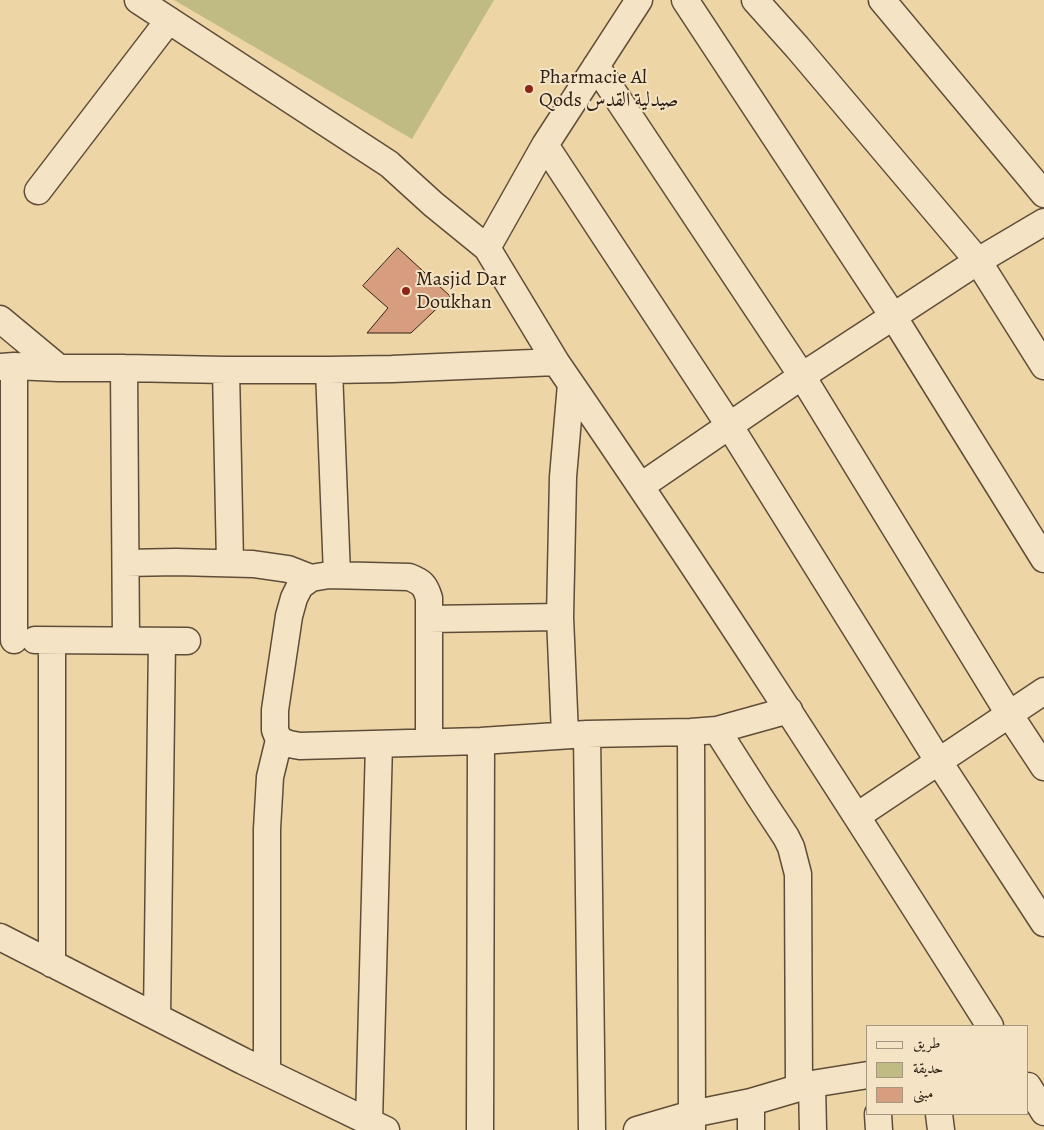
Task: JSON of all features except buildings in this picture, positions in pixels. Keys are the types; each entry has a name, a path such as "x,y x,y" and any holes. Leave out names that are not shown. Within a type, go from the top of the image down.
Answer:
{"street":[{"path":"138,0 389,164 433,204 487,248 556,362 641,486 789,710 989,1025"},
{"path":"487,248 545,145 639,0"},
{"path":"686,0 894,316 1044,559"},
{"path":"755,0 978,261 1044,366"},
{"path":"882,0 1044,194"},
{"path":"38,191 169,20"},
{"path":"596,66 802,376 1009,714 1044,767"},
{"path":"545,145 729,425 939,762 1044,923"},
{"path":"641,486 802,376 978,261 1044,222"},
{"path":"0,319 59,368"},
{"path":"158,1017 174,641 7,640 7,366 329,370 556,362"},
{"path":"124,368 126,640"},
{"path":"226,370 230,563"},
{"path":"329,370 337,575"},
{"path":"571,384 563,477 560,617 576,734 592,1130"},
{"path":"126,564 176,562 253,564 288,569 311,578"},
{"path":"267,1072 267,829 270,778 279,740 275,730 275,710 288,616 300,586 311,578 329,575 409,576 420,581 426,589 429,598 429,742"},
{"path":"429,618 560,617"},
{"path":"52,641 52,964"},
{"path":"857,816 1044,691"},
{"path":"279,740 300,746 481,741 576,734 691,732 717,730 789,710"},
{"path":"717,730 786,837 791,847 798,874 806,1086 812,1130"},
{"path":"691,732 692,1122"},
{"path":"480,1130 481,741"},
{"path":"0,937 378,1126 379,744"},
{"path":"637,1130 692,1122 806,1086 866,1074"},
{"path":"1029,1088 1044,1112"},
{"path":"751,1102 751,1130"},
{"path":"878,1115 879,1130"},
{"path":"940,1115 941,1130"}],"green space":[{"path":"174,0 494,0 412,139"}],"place":[{"name":"Pharmacie Al Qods صيدلية القدس","path":"529,89"},
{"name":"Masjid Dar Doukhan","path":"406,291"}]}
